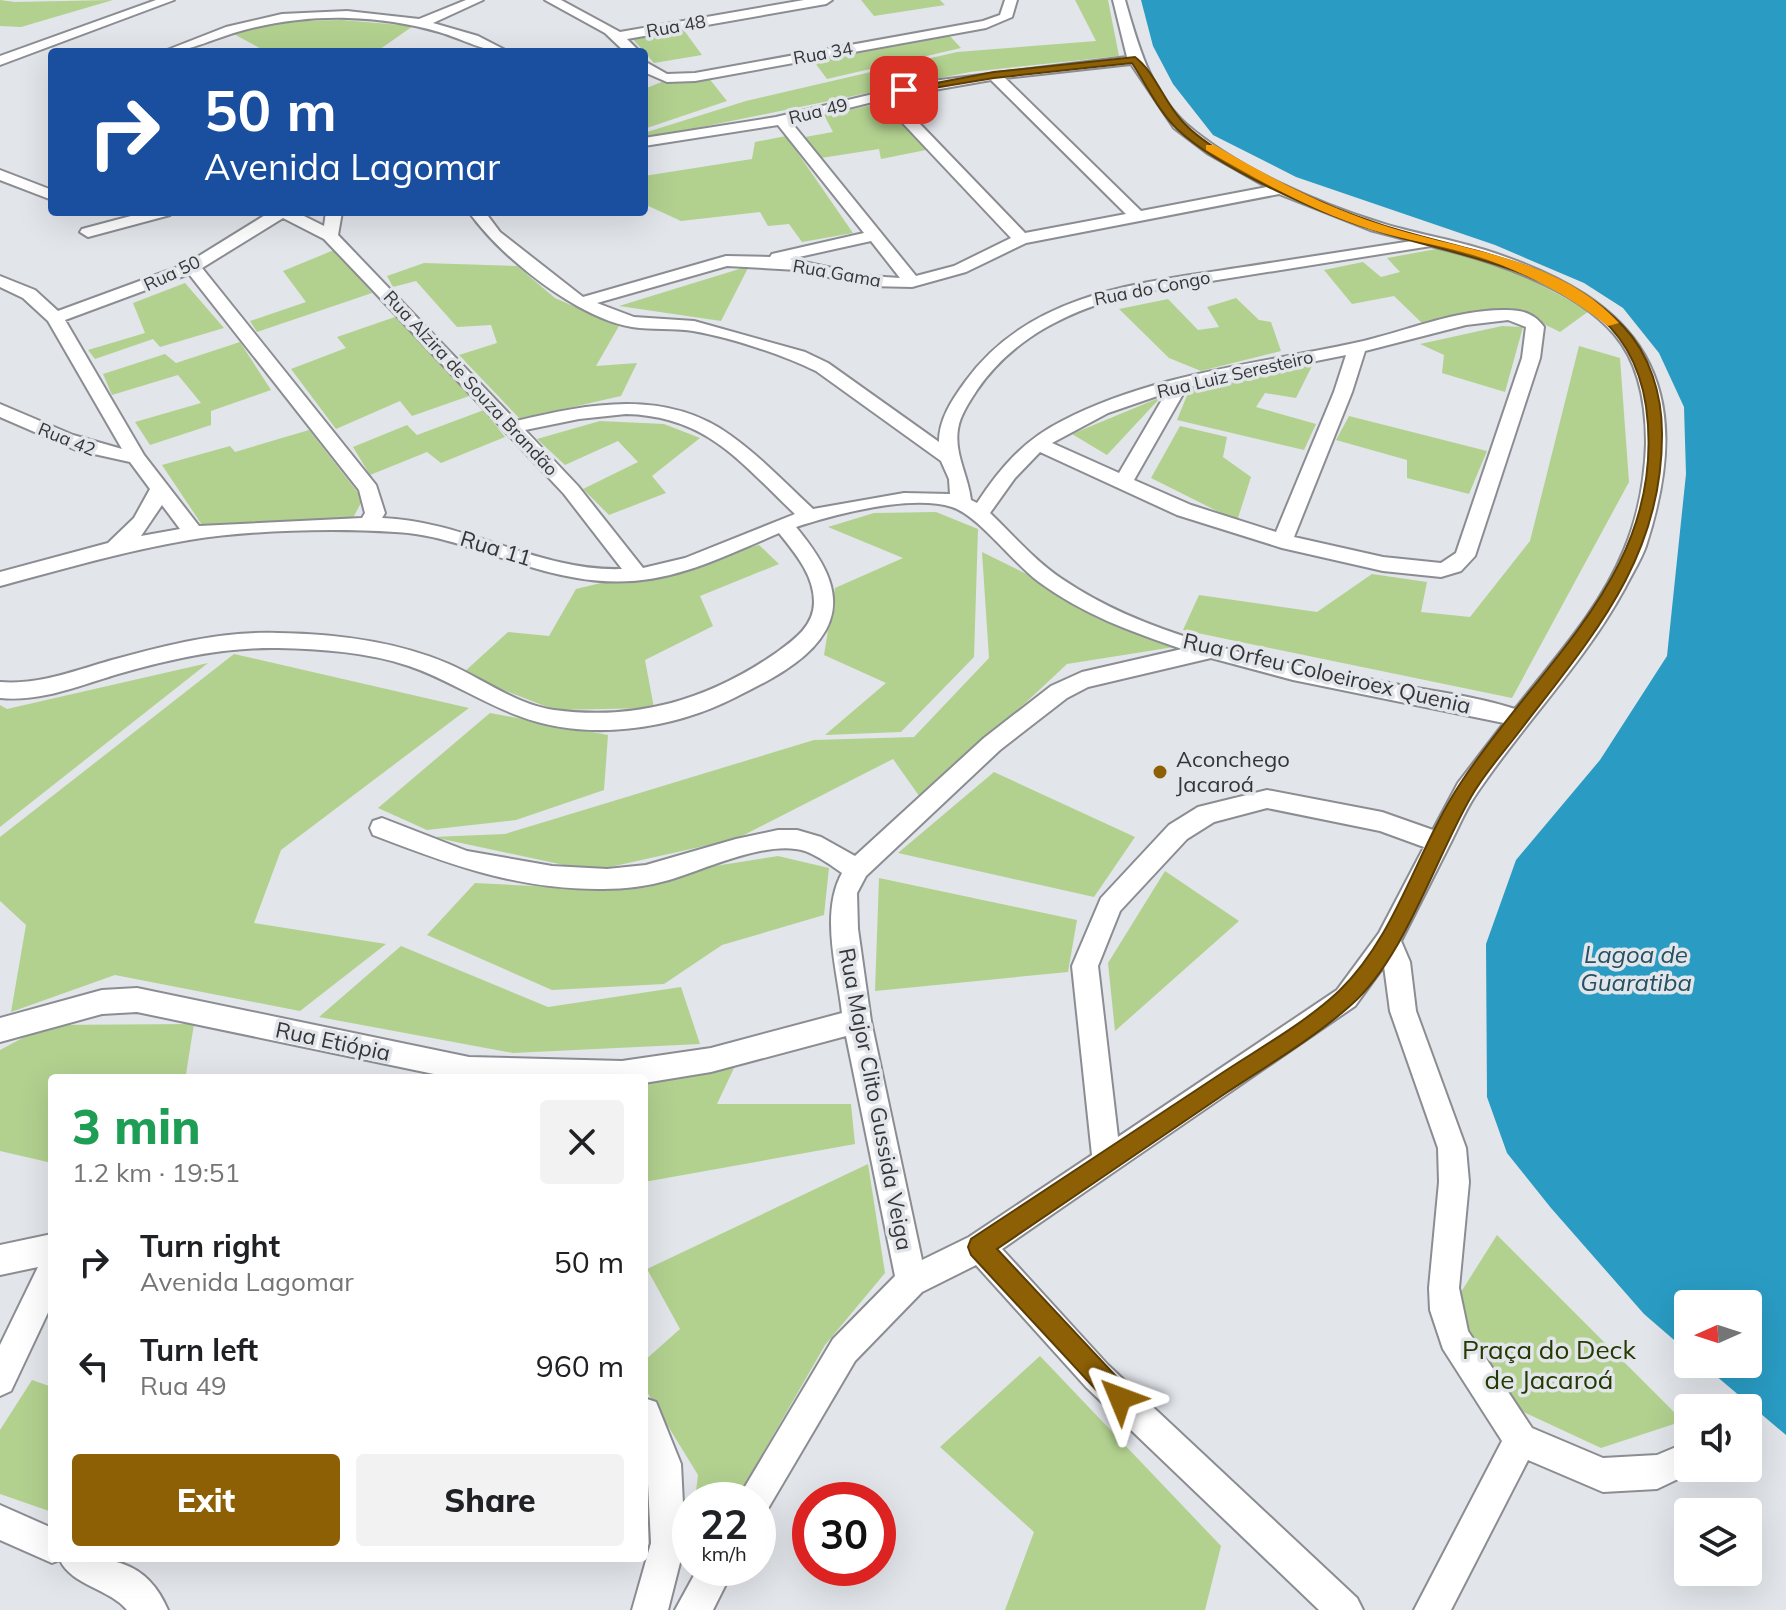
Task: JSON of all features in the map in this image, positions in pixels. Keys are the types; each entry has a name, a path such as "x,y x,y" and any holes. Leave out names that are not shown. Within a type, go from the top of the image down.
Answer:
{"street":[{"path":"0,61 168,0"},
{"path":"424,22 477,0"},
{"path":"555,0 620,36 630,48"},
{"name":"Rua 48","path":"620,36 826,0"},
{"name":"Rua 34","path":"648,69 663,78 695,77 986,24 1006,17 1011,0"},
{"path":"765,1482 844,1350 911,1281 980,1247 1346,998 1388,941 1466,789 1599,616 1635,549 1655,471 1655,422 1650,390 1638,357 1621,331 1594,307 1528,270 1438,241 1376,227 1281,189 1212,150 1179,125 1135,60 1119,0"},
{"path":"179,48 224,31 275,19 337,17 424,22 494,48"},
{"path":"0,46 29,49"},
{"name":"Rua 49","path":"648,141 782,120 883,94 994,75 1135,60"},
{"path":"994,75 1137,216"},
{"path":"883,94 1021,239"},
{"path":"782,120 912,282"},
{"path":"0,175 48,193"},
{"name":"Rua Gama","path":"580,303 726,261 797,265 869,281 912,282 960,269 1021,239 1281,189"},
{"path":"88,232 149,216"},
{"path":"234,239 240,216"},
{"name":"Rua 50","path":"55,318 192,267 276,216"},
{"name":"Rua Alzira de Souza Brandão","path":"291,216 330,236 514,427 581,501 638,576"},
{"path":"330,236 333,216"},
{"path":"480,216 494,235 580,303 632,322 694,326 799,356 822,367 949,458 970,508"},
{"path":"760,261 873,236"},
{"name":"Rua do Congo","path":"949,458 949,427 978,374 1013,340 1055,313 1091,298 1136,288 1438,241"},
{"path":"192,267 369,489 375,513 369,524"},
{"path":"0,281 29,294 55,318 136,457 194,533"},
{"name":"Rua Luiz Seresteiro","path":"970,508 1036,443 1106,406 1180,384 1357,348 1486,317 1505,315 1531,321 1535,327 1531,358 1465,556 1454,566 1441,570 1383,564 1282,541"},
{"path":"1036,443 1212,521 1282,541 1343,392 1357,348"},
{"path":"1124,481 1180,384"},
{"path":"514,427 599,411 634,409 689,418 720,437 809,516"},
{"name":"Rua 42","path":"0,410 105,454 136,457"},
{"path":"110,551 130,536 150,512 159,491"},
{"name":"Rua 11","path":"4,572 194,533 369,524 418,527 468,537 592,576 638,576 695,563 783,524 809,516 895,500 933,498 970,508"},
{"name":"Rua Orfeu Coloeiroex Quenia","path":"970,508 1043,576 1091,605 1136,625 1213,650 1520,720"},
{"path":"0,690 16,692 51,685 166,653 226,641 322,642 384,650 436,668 545,717 600,721 651,717 699,706 754,681 809,640 824,616 825,590 814,562 783,524"},
{"name":"Rua Major Clito Gussida Veiga","path":"911,1281 857,1021 845,929 844,893 857,869 992,744 1059,692 1082,680 1213,650"},
{"path":"1107,1163 1085,966 1110,905 1178,832 1207,814 1267,799 1382,822 1437,842"},
{"path":"382,828 478,864 567,879 627,878 665,872 771,840 798,840 812,844 857,869"},
{"path":"1388,941 1397,962 1403,1011 1452,1148 1454,1182 1444,1288 1454,1338 1520,1440 1603,1475 1657,1472 1674,1465"},
{"name":"Rua Etiópia","path":"0,1030 102,1002 137,1000 469,1069 622,1074 711,1060 857,1021"},
{"path":"980,1247 1097,1376 1345,1610"},
{"path":"0,1260 48,1250"},
{"path":"0,1380 48,1278"},
{"path":"648,1424 664,1464 668,1543 650,1610"},
{"path":"1432,1610 1520,1440"},
{"path":"0,1522 48,1544"},
{"path":"84,1562 131,1587 150,1610"},
{"path":"693,1610 707,1586"}],"green space":[{"path":"0,0 113,0 21,27 0,26"},
{"path":"861,0 940,0 945,5 874,16"},
{"path":"1075,0 1108,0 1119,56 970,72 648,138 648,132 746,101 957,52 1096,41"},
{"path":"342,20 413,26 382,48 260,48 232,33 289,21"},
{"path":"683,29 702,55 654,63 648,56 648,48 641,48 631,37"},
{"path":"948,34 961,48 827,79 812,59"},
{"path":"708,77 727,101 648,128 648,87 664,81"},
{"path":"882,103 926,150 881,159 879,149 821,158 805,137 833,132 824,115"},
{"path":"786,136 853,233 802,242 789,224 768,226 760,212 681,221 648,206 648,175 752,159 755,142"},
{"path":"1442,248 1512,269 1589,311 1560,332 1511,308 1422,323 1394,296 1352,304 1324,270 1363,262 1381,277 1400,272 1387,258"},
{"path":"334,250 372,293 257,332 250,321 306,302 283,271"},
{"path":"424,263 517,266 555,298 619,326 596,366 637,363 621,396 520,419 459,355 497,343 491,325 457,327 416,281 393,287 387,276"},
{"path":"749,266 721,321 619,306"},
{"path":"185,283 224,328 160,347 153,339 95,359 88,350 145,333 133,303"},
{"path":"1236,298 1259,320 1271,322 1281,351 1201,371 1169,358 1119,309 1168,299 1198,330 1219,327 1207,307"},
{"path":"395,317 472,395 412,416 400,401 336,429 291,369 346,348 337,337"},
{"path":"1502,326 1523,327 1505,392 1442,373 1444,355 1420,344"},
{"path":"240,342 271,390 211,411 211,425 150,445 135,422 201,403 178,375 112,395 103,374 165,354 176,363"},
{"path":"1579,346 1620,358 1629,482 1512,698 1183,630 1199,595 1317,612 1372,574 1427,582 1421,612 1470,617 1530,541"},
{"path":"1314,362 1296,398 1265,393 1256,407 1316,424 1304,450 1177,420 1190,388"},
{"path":"1161,397 1107,455 1072,434"},
{"path":"484,410 505,437 441,463 427,452 370,475 353,447 407,425 417,435"},
{"path":"1349,416 1487,451 1469,494 1407,478 1407,460 1336,440"},
{"path":"600,421 664,424 700,438 652,476 666,493 609,515 583,489 638,462 618,441 565,465 537,439"},
{"path":"1180,426 1227,437 1223,457 1251,477 1237,521 1151,478"},
{"path":"309,430 363,499 353,518 204,528 162,465 230,446 235,452"},
{"path":"936,512 978,529 974,657 901,732 825,735 886,683 824,655 835,588 903,558 828,527 874,513"},
{"path":"759,545 779,564 700,596 713,626 645,660 654,708 555,710 462,674 508,632 549,636 576,589"},
{"path":"982,552 1174,647 1067,664 922,800 893,759 736,839 592,871 433,837 505,834 814,740 914,737 989,658"},
{"path":"234,654 469,708 281,850 254,923 386,944 300,1011 115,975 11,1012 26,925 0,901 0,837"},
{"path":"208,663 0,827 0,705 7,709"},
{"path":"490,713 608,735 604,790 516,820 427,830 378,808"},
{"path":"994,772 1135,837 1094,897 898,853"},
{"path":"778,856 829,868 824,915 722,945 664,984 552,990 427,935 475,883 575,888"},
{"path":"1165,871 1239,921 1115,1031 1108,963"},
{"path":"879,878 1077,920 1068,972 875,991"},
{"path":"401,946 548,1007 681,987 700,1044 513,1053 319,1017"},
{"path":"194,1024 186,1074 48,1074 48,1162 0,1151 0,1050 47,1025"},
{"path":"734,1068 717,1104 851,1104 855,1144 648,1181 648,1079"},
{"path":"868,1164 885,1273 825,1345 746,1482 697,1482 698,1475 648,1394 648,1357 680,1329 648,1271"},
{"name":"Praça do Deck de Jacaroá","path":"1497,1235 1674,1412 1674,1424 1601,1448 1513,1407 1463,1329 1461,1292"},
{"path":"1040,1356 1221,1546 1205,1610 1005,1610 1034,1532 940,1447"},
{"path":"32,1380 48,1386 48,1511 0,1494 0,1430"}],"water":[{"name":"Lagoa de Guaratiba","path":"1141,0 1786,0 1786,1435 1762,1415 1762,1394 1737,1394 1719,1378 1762,1378 1762,1290 1674,1290 1674,1340 1644,1314 1507,1153 1487,1097 1486,944 1516,860 1600,760 1667,656 1686,474 1684,407 1659,353 1623,308 1584,283 1495,245 1296,177 1213,135 1173,84 1153,46"}],"slow traffic":[{"path":"1210,148 1281,189 1323,207 1376,227 1438,241 1528,270 1580,297 1613,323"}],"place":[{"name":"Aconchego Jacaroá","path":"1160,772"}],"route":[{"path":"904,90 994,75 1135,60 1179,125 1212,150 1281,189 1376,227 1438,241 1528,270 1565,288 1594,307 1621,331 1638,357 1650,390 1655,422 1655,471 1635,549 1599,616 1466,789 1388,941 1364,976 1346,998 1293,1036 980,1247 1120,1398"}]}
